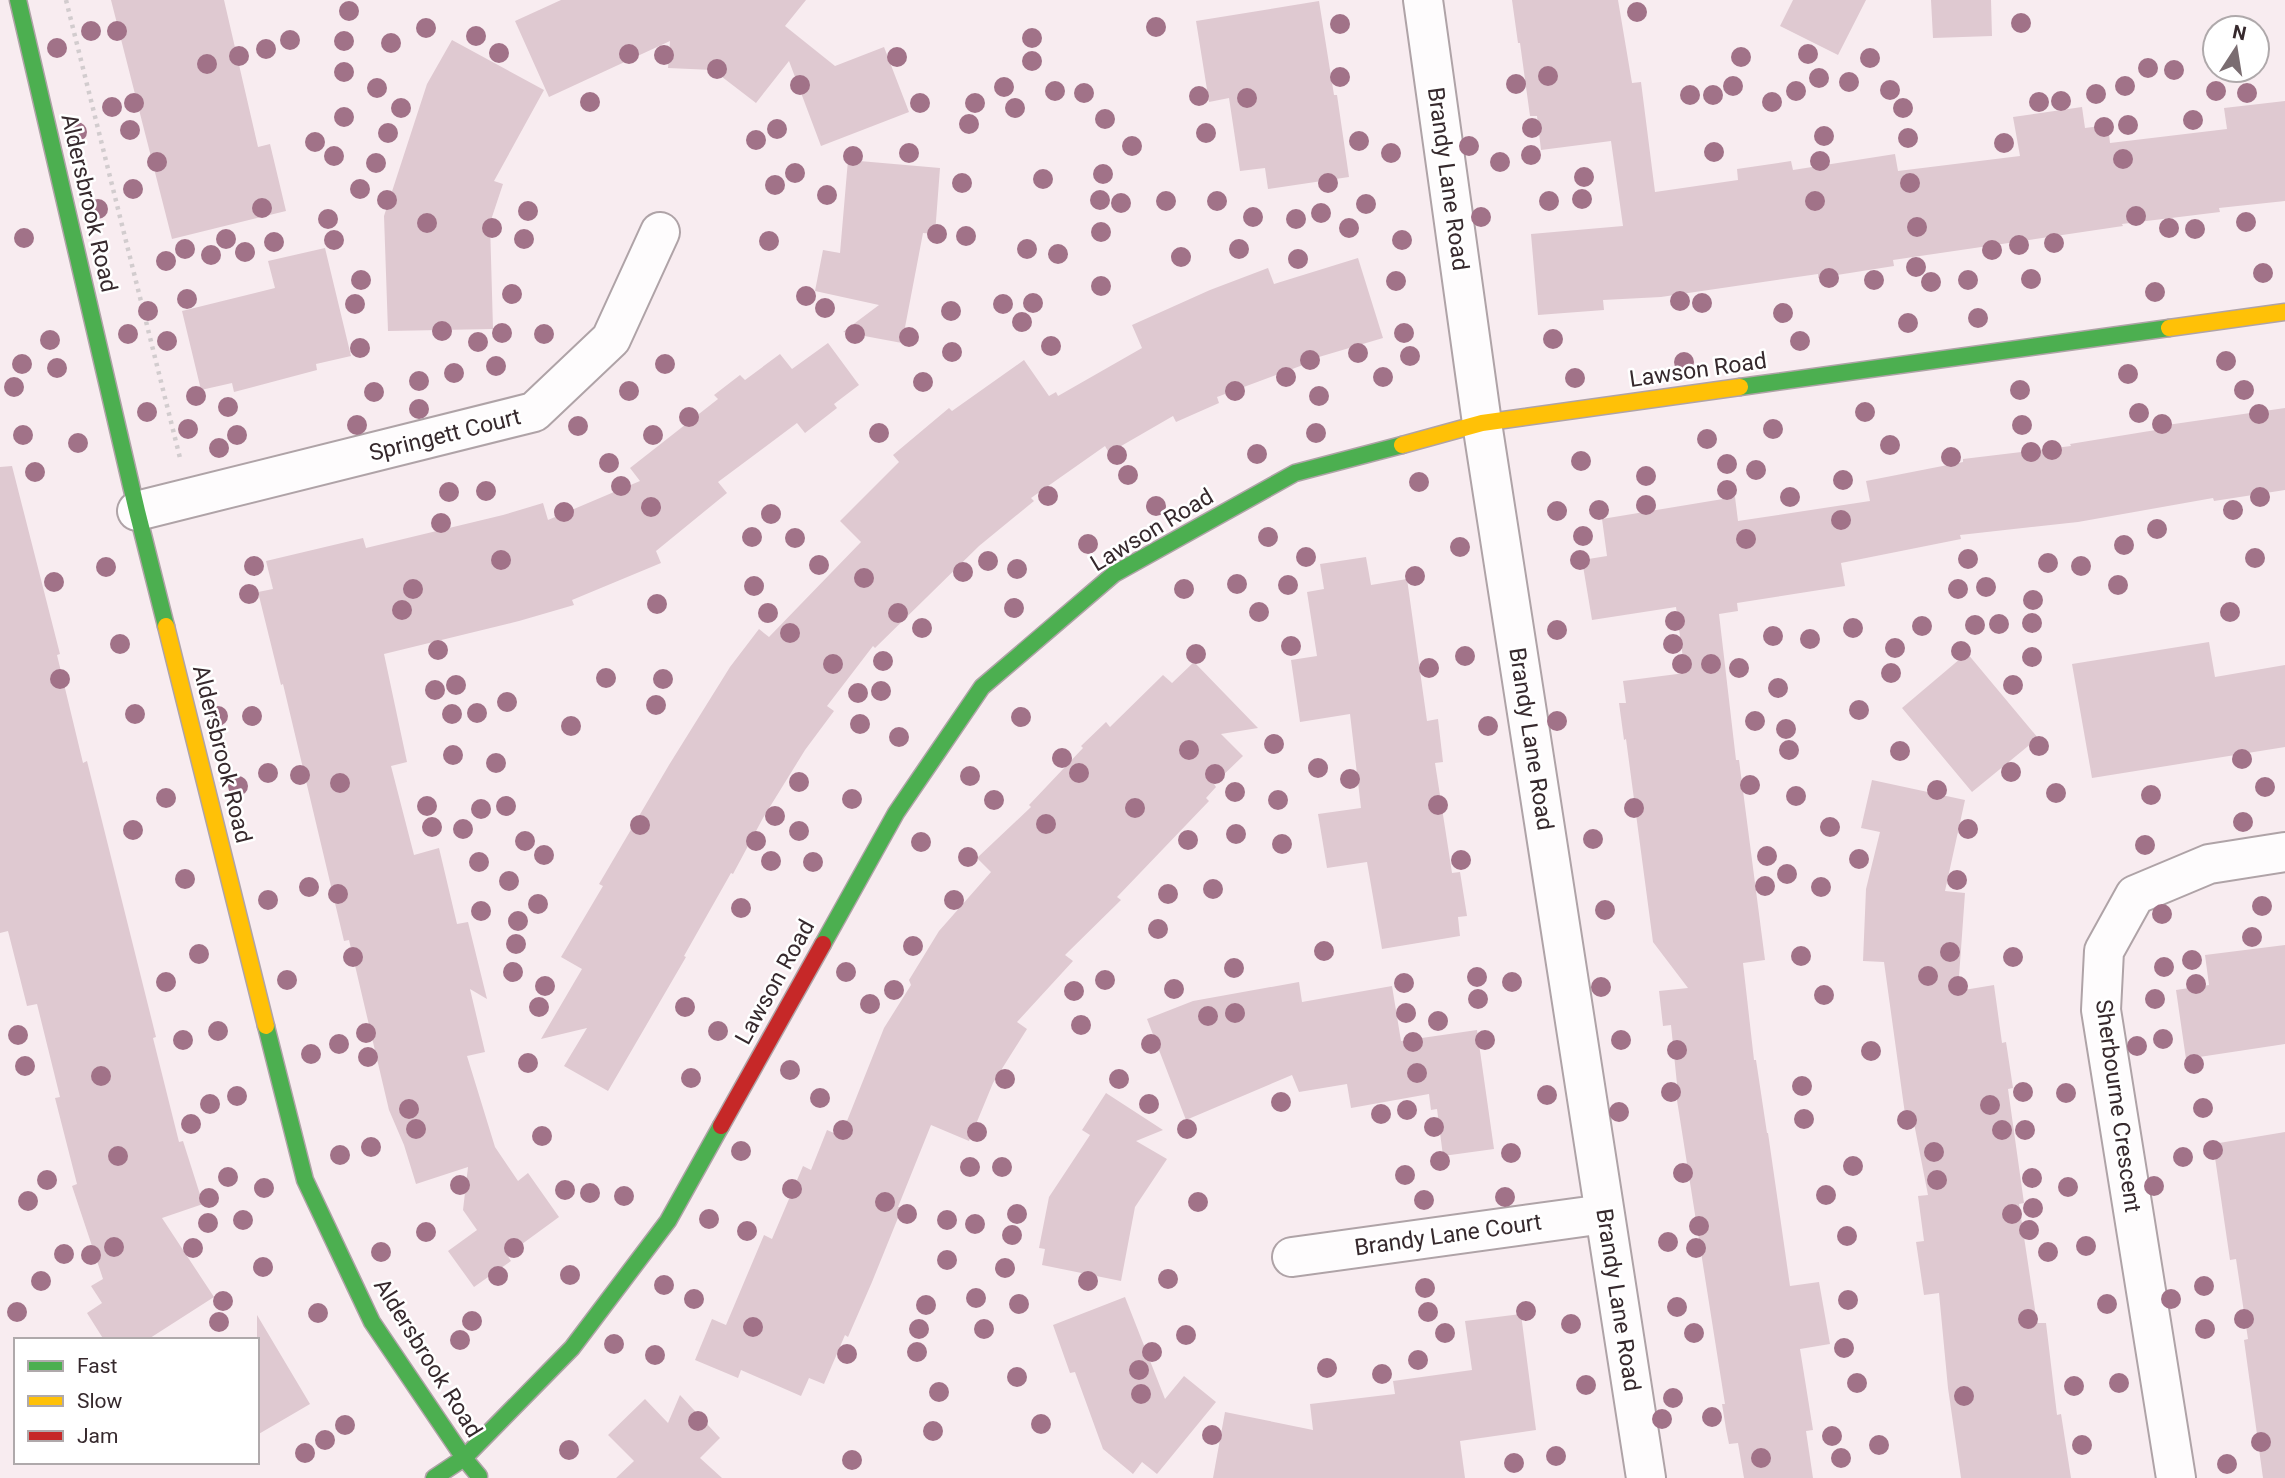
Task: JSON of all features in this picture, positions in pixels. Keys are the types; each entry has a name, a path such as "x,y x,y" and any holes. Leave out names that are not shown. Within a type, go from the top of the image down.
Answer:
{"street":[{"name":"Aldersbrook Road","path":"18,0 137,512 305,1180 372,1322 480,1478"},
{"name":"Brandy Lane Road","path":"1423,0 1482,423 1646,1478"},
{"name":"Springett Court","path":"137,512 534,412 611,339 660,232"},
{"name":"Lawson Road","path":"434,1478 464,1458 572,1348 668,1221 896,813 982,687 1115,574 1295,473 1482,423 2285,313"},
{"name":"Sherbourne Crescent","path":"2176,1478 2101,1010 2104,951 2135,895 2209,864 2285,852"},
{"name":"Brandy Lane Court","path":"1292,1257 1604,1214"}],"path":[{"path":"66,0 181,465"}],"building":[{"path":"111,0 224,0 258,147 270,144 286,211 172,239"},
{"path":"561,0 806,0 785,26 835,66 884,47 909,112 821,146 789,61 756,103 713,70 668,68 670,41 549,97 515,21"},
{"path":"1512,0 1618,0 1632,83 1641,82 1655,192 1738,180 1737,169 1791,161 1793,170 1895,154 1898,171 2020,156 2013,117 2082,107 2085,128 2108,125 2110,143 2227,129 2224,108 2285,101 2285,201 2219,208 2220,212 2122,224 2123,226 1893,260 1894,266 1818,278 1818,274 1661,297 1603,300 1604,310 1538,315 1531,234 1623,226 1611,141 1541,150 1537,116 1530,116"},
{"path":"1793,0 1866,0 1838,55 1780,26"},
{"path":"1931,0 1991,0 1992,36 1933,38"},
{"path":"1319,1 1349,177 1268,189 1265,168 1240,171 1229,98 1209,102 1196,21"},
{"path":"452,40 544,90 494,181 503,184 490,223 493,329 388,331 384,216 427,84"},
{"path":"848,160 940,168 935,234 923,233 902,343 843,332 879,305 815,291 823,250 840,253"},
{"path":"325,248 351,356 316,364 317,370 234,392 232,383 201,390 182,311 275,288 268,261"},
{"path":"1358,258 1383,338 1302,362 1303,365 1217,397 1219,403 1176,422 1173,416 1109,453 1105,446 1031,498 1034,501 979,546 875,648 873,646 827,706 834,711 805,750 763,818 608,1091 564,1066 587,1028 541,1039 582,969 561,957 603,886 599,884 730,667 759,629 769,637 861,542 840,521 899,462 893,455 949,408 952,411 1024,360 1049,396 1056,392 1058,396 1142,348 1132,325 1210,290 1268,268 1274,284"},
{"path":"828,343 859,385 834,404 837,408 805,433 797,423 718,482 727,493 656,551 661,563 572,600 574,605 384,654 407,762 391,766 414,855 439,848 457,924 468,922 487,999 470,989 485,1052 467,1056 495,1147 518,1181 528,1173 559,1217 507,1255 511,1261 474,1287 448,1251 477,1230 463,1210 468,1167 416,1184 389,1110 349,940 344,941 283,684 281,685 258,592 273,589 266,561 363,538 366,548 543,503 548,520 640,481 630,468 718,399 714,395 740,375 745,380 780,354 792,369"},
{"path":"2285,408 2285,490 2214,501 2213,498 2078,522 1960,535 1961,539 1841,563 1845,586 1737,603 1738,611 1719,614 1736,760 1739,760 1765,960 1743,963 1754,1060 1768,1133 1790,1286 1819,1282 1830,1344 1800,1349 1813,1430 1806,1431 1813,1478 1744,1478 1738,1443 1729,1444 1726,1429 1722,1404 1725,1404 1676,1094 1671,1025 1663,1026 1659,991 1688,988 1653,942 1619,703 1626,703 1623,681 1685,673 1676,607 1592,620 1582,560 1607,556 1602,519 1735,497 1738,521 1870,501 1866,481 1963,462 1963,459 2071,446 2070,444 2168,428 2167,425"},
{"path":"12,466 60,654 57,655 83,763 87,761 156,1037 153,1038 179,1142 183,1141 203,1204 162,1218 214,1297 150,1338 103,1338 87,1313 102,1303 91,1286 103,1279 72,1186 77,1184 55,1098 60,1097 37,1004 27,1006 8,931 0,933 0,467"},
{"path":"1366,557 1371,585 1407,579 1427,721 1438,719 1443,762 1435,763 1452,873 1460,872 1467,916 1458,917 1460,936 1382,949 1367,862 1327,868 1318,814 1361,808 1350,714 1300,722 1291,660 1317,656 1307,592 1324,589 1320,564"},
{"path":"2209,642 2215,677 2285,665 2285,747 2092,778 2072,664"},
{"path":"1967,653 2038,738 1972,792 1902,708"},
{"path":"1194,662 1258,728 1221,734 1243,756 1214,784 1216,787 1206,798 1209,801 1117,897 1121,900 1065,955 1073,961 1017,1022 1027,1029 993,1083 969,1141 931,1125 872,1282 824,1384 809,1378 801,1396 741,1370 738,1378 695,1360 712,1319 726,1325 764,1235 772,1239 803,1166 811,1170 827,1130 841,1136 884,1028 911,985 909,980 939,931 991,872 977,858 1031,807 1029,805 1083,748 1081,746 1106,722 1110,727 1163,675 1172,683"},
{"path":"1872,780 1965,800 1945,891 1965,893 1958,991 1994,985 2002,1043 2006,1042 2013,1088 2008,1089 2024,1203 2019,1204 2037,1323 2046,1323 2057,1415 2061,1414 2071,1478 1961,1478 1948,1388 1939,1293 1924,1295 1916,1242 1924,1241 1918,1196 1928,1195 1912,1113 1905,1114 1884,962 1863,961 1866,889 1880,832 1861,828"},
{"path":"2285,945 2285,1044 2186,1059 2176,990 2209,985 2205,955"},
{"path":"1299,982 1302,1002 1392,986 1401,1041 1477,1030 1494,1149 1443,1156 1437,1109 1431,1110 1429,1094 1351,1108 1347,1084 1299,1092 1292,1075 1186,1120 1147,1019 1193,1001"},
{"path":"1106,1093 1163,1130 1136,1141 1167,1159 1135,1207 1121,1281 1042,1265 1045,1249 1039,1248 1049,1197 1090,1135 1082,1130"},
{"path":"2285,1132 2285,1478 2263,1478 2244,1340 2248,1339 2236,1259 2230,1260 2213,1144"},
{"path":"1125,1297 1165,1399 1184,1376 1216,1402 1157,1474 1142,1462 1133,1474 1103,1449 1075,1372 1070,1373 1053,1325"},
{"path":"1521,1314 1536,1430 1460,1441 1465,1478 1213,1478 1225,1412 1313,1430 1310,1404 1395,1394 1393,1381 1472,1370 1465,1321"},
{"path":"257,1315 310,1404 259,1434 259,1338"},
{"path":"680,1395 720,1438 700,1458 722,1478 616,1478 634,1461 608,1435 645,1399 668,1423"}],"traffic: fast":[{"path":"18,0 166,626"},
{"path":"1740,387 2169,328"},
{"path":"823,944 896,813 982,687 1114,574 1295,473 1402,445"},
{"path":"266,1026 305,1180 372,1322 479,1476"},
{"path":"434,1478 464,1458 572,1348 668,1221 721,1126"}],"traffic: slow":[{"path":"2169,328 2285,312"},
{"path":"1402,445 1482,423 1740,387"},
{"path":"166,626 266,1026"}],"traffic: jam":[{"path":"721,1126 823,944"}]}
